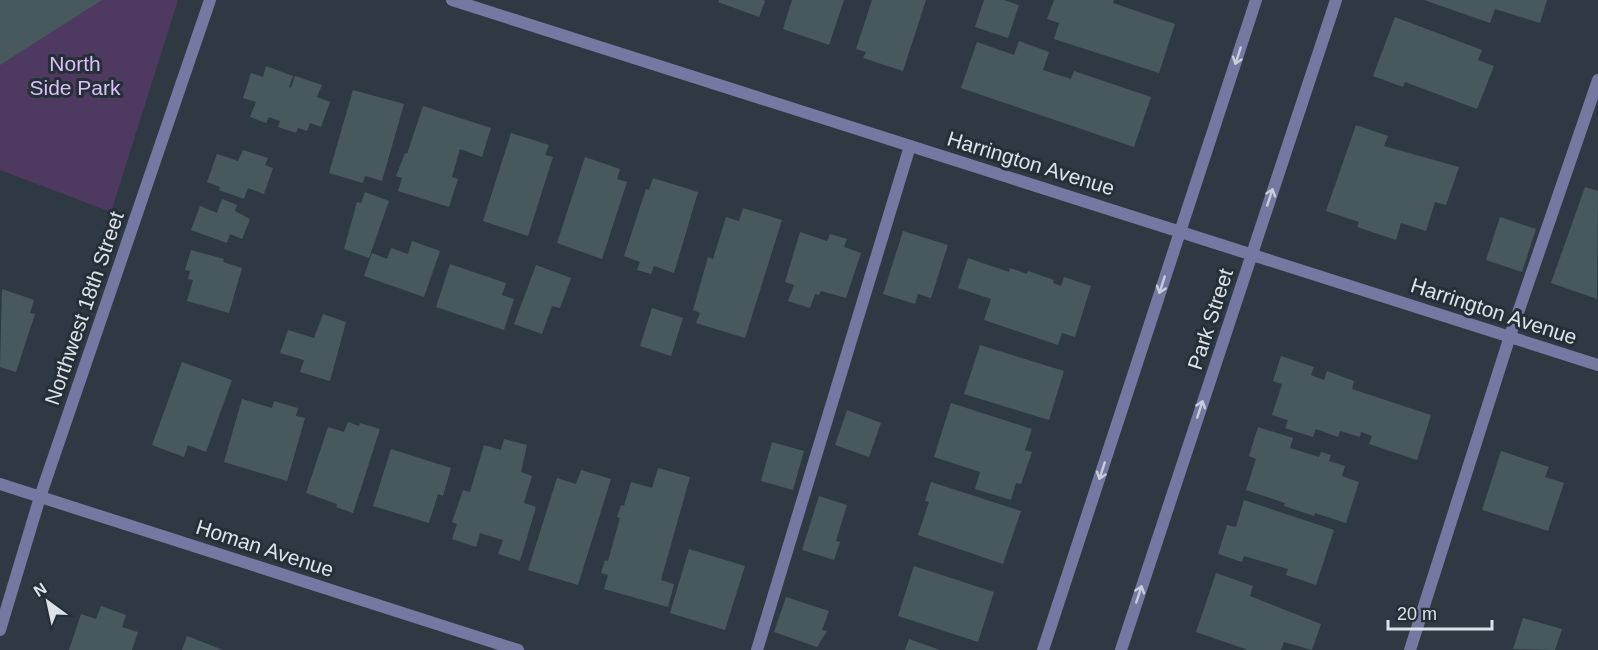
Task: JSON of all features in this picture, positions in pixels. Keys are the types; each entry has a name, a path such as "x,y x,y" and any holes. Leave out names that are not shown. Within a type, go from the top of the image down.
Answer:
{"street":[{"name":"Northwest 18th Street","path":"0,630 40,497 210,0"},
{"name":"Harrington Avenue","path":"452,0 1181,230 1598,365"},
{"path":"1043,650 1256,0"},
{"name":"Park Street","path":"1121,650 1335,0"},
{"path":"1410,650 1510,336 1598,80"},
{"path":"757,650 910,146"},
{"name":"Homan Avenue","path":"0,484 518,650"}],"green space":[{"name":"North Side Park","path":"0,0 178,0 111,212 0,170"}],"building":[{"path":"0,0 102,0 0,65"},
{"path":"719,0 765,1 759,17 718,2"},
{"path":"792,0 844,0 829,45 783,29"},
{"path":"872,0 926,0 903,71 863,58 866,52 856,49"},
{"path":"984,0 1004,0 1019,5 1008,38 975,27"},
{"path":"1054,0 1114,0 1113,3 1175,24 1159,73 1054,39 1059,23 1047,19"},
{"path":"1424,0 1547,0 1540,23 1495,9 1490,23"},
{"path":"1395,17 1482,50 1478,60 1494,66 1477,109 1405,82 1403,87 1373,76"},
{"path":"1019,41 1049,52 1043,70 1071,79 1074,71 1151,97 1134,147 961,88 977,42 1014,55"},
{"path":"266,66 293,76 289,87 291,88 295,76 322,85 317,97 330,102 321,127 310,123 307,131 298,128 296,133 278,127 280,121 269,117 266,123 250,117 256,102 243,98 251,73 263,77"},
{"path":"353,90 404,104 382,181 365,176 363,183 329,173"},
{"path":"423,106 491,128 482,157 460,149 452,177 458,179 449,207 398,191 402,178 396,176 405,153 407,154"},
{"path":"1356,125 1388,136 1384,146 1459,167 1446,205 1435,202 1426,231 1401,223 1396,240 1357,227 1359,222 1326,211"},
{"path":"511,133 549,145 545,155 553,157 528,236 483,221"},
{"path":"243,150 268,158 265,165 273,168 264,194 248,188 244,199 219,190 220,187 207,182 217,154 238,161"},
{"path":"585,157 620,169 617,179 627,182 602,259 557,243"},
{"path":"653,178 698,192 674,273 654,266 651,274 637,270 640,262 624,256 646,189 649,190"},
{"path":"1585,187 1598,191 1597,299 1551,283"},
{"path":"365,192 389,201 369,258 344,249 357,202 361,203"},
{"path":"222,199 237,205 235,211 250,219 242,239 230,234 227,243 191,230 200,206 217,213"},
{"path":"743,208 782,220 745,338 696,323 700,313 693,310 708,257 713,259 726,217 739,221"},
{"path":"1500,217 1536,229 1522,272 1486,260"},
{"path":"903,231 948,245 931,298 918,294 915,304 883,294"},
{"path":"800,232 827,241 830,234 847,239 844,247 861,253 846,298 821,291 819,295 815,294 810,308 788,301 794,285 785,282"},
{"path":"412,241 440,251 424,297 364,276 372,253 387,259 391,248 408,254"},
{"path":"191,250 224,259 223,262 242,268 229,313 187,301 193,280 188,279 190,271 185,270"},
{"path":"968,258 1009,272 1010,268 1027,274 1028,271 1054,280 1053,283 1061,286 1064,277 1091,286 1075,337 1062,333 1058,345 984,320 991,299 958,288"},
{"path":"450,264 506,283 502,295 514,299 504,330 436,307"},
{"path":"536,265 571,278 560,308 552,306 542,334 514,324"},
{"path":"2,289 34,300 30,313 35,314 16,372 0,367"},
{"path":"652,308 683,318 671,356 640,346"},
{"path":"323,314 346,322 330,381 300,372 304,360 280,353 288,330 314,338"},
{"path":"980,345 1064,371 1049,420 964,394"},
{"path":"1281,356 1314,367 1311,375 1324,380 1327,371 1354,381 1352,389 1431,415 1417,460 1369,444 1372,436 1361,432 1360,437 1340,431 1338,437 1316,429 1313,437 1285,428 1288,420 1272,415 1282,384 1273,381"},
{"path":"182,362 232,380 206,452 188,445 184,457 152,445"},
{"path":"242,399 272,408 274,401 298,408 296,416 305,418 287,481 224,462"},
{"path":"951,403 1032,429 1025,450 1032,452 1021,484 1016,483 1011,500 975,489 980,472 934,457"},
{"path":"847,410 881,423 869,457 835,445"},
{"path":"348,422 380,429 353,513 336,507 337,504 306,493 328,427 344,432"},
{"path":"1258,427 1293,438 1290,448 1319,457 1321,452 1331,455 1329,461 1345,466 1342,476 1359,482 1346,523 1315,513 1314,516 1246,490 1256,459 1249,456"},
{"path":"504,439 527,445 521,472 532,476 524,503 536,507 520,561 498,554 503,540 480,533 476,547 452,539 457,524 452,522 463,490 470,492 484,445 501,450"},
{"path":"772,442 804,451 793,490 761,481"},
{"path":"391,449 451,468 443,496 438,494 429,523 373,506"},
{"path":"1501,451 1549,467 1545,477 1564,483 1548,531 1482,510"},
{"path":"658,468 690,477 661,580 674,584 668,607 604,589 608,575 601,573 605,560 608,561 620,518 617,517 621,505 624,506 631,482 652,488"},
{"path":"581,470 611,479 578,585 528,570 557,478 576,484"},
{"path":"931,482 1021,511 1003,564 918,535 929,502 925,501"},
{"path":"819,496 847,505 836,541 840,542 834,560 802,550"},
{"path":"1244,500 1334,530 1316,585 1286,575 1288,569 1244,556 1242,562 1218,554 1227,525 1236,527"},
{"path":"689,549 745,566 725,630 670,613"},
{"path":"914,566 994,592 978,642 898,616"},
{"path":"1216,573 1253,586 1250,596 1321,624 1312,650 1284,642 1281,650 1248,650 1196,632"},
{"path":"786,597 829,611 822,630 827,631 817,647 774,632"},
{"path":"101,606 126,615 122,627 138,632 132,650 69,650 81,614 96,619"},
{"path":"1523,618 1562,629 1555,650 1513,649"},
{"path":"187,636 223,650 182,650"},
{"path":"909,639 940,650 905,650"}]}
